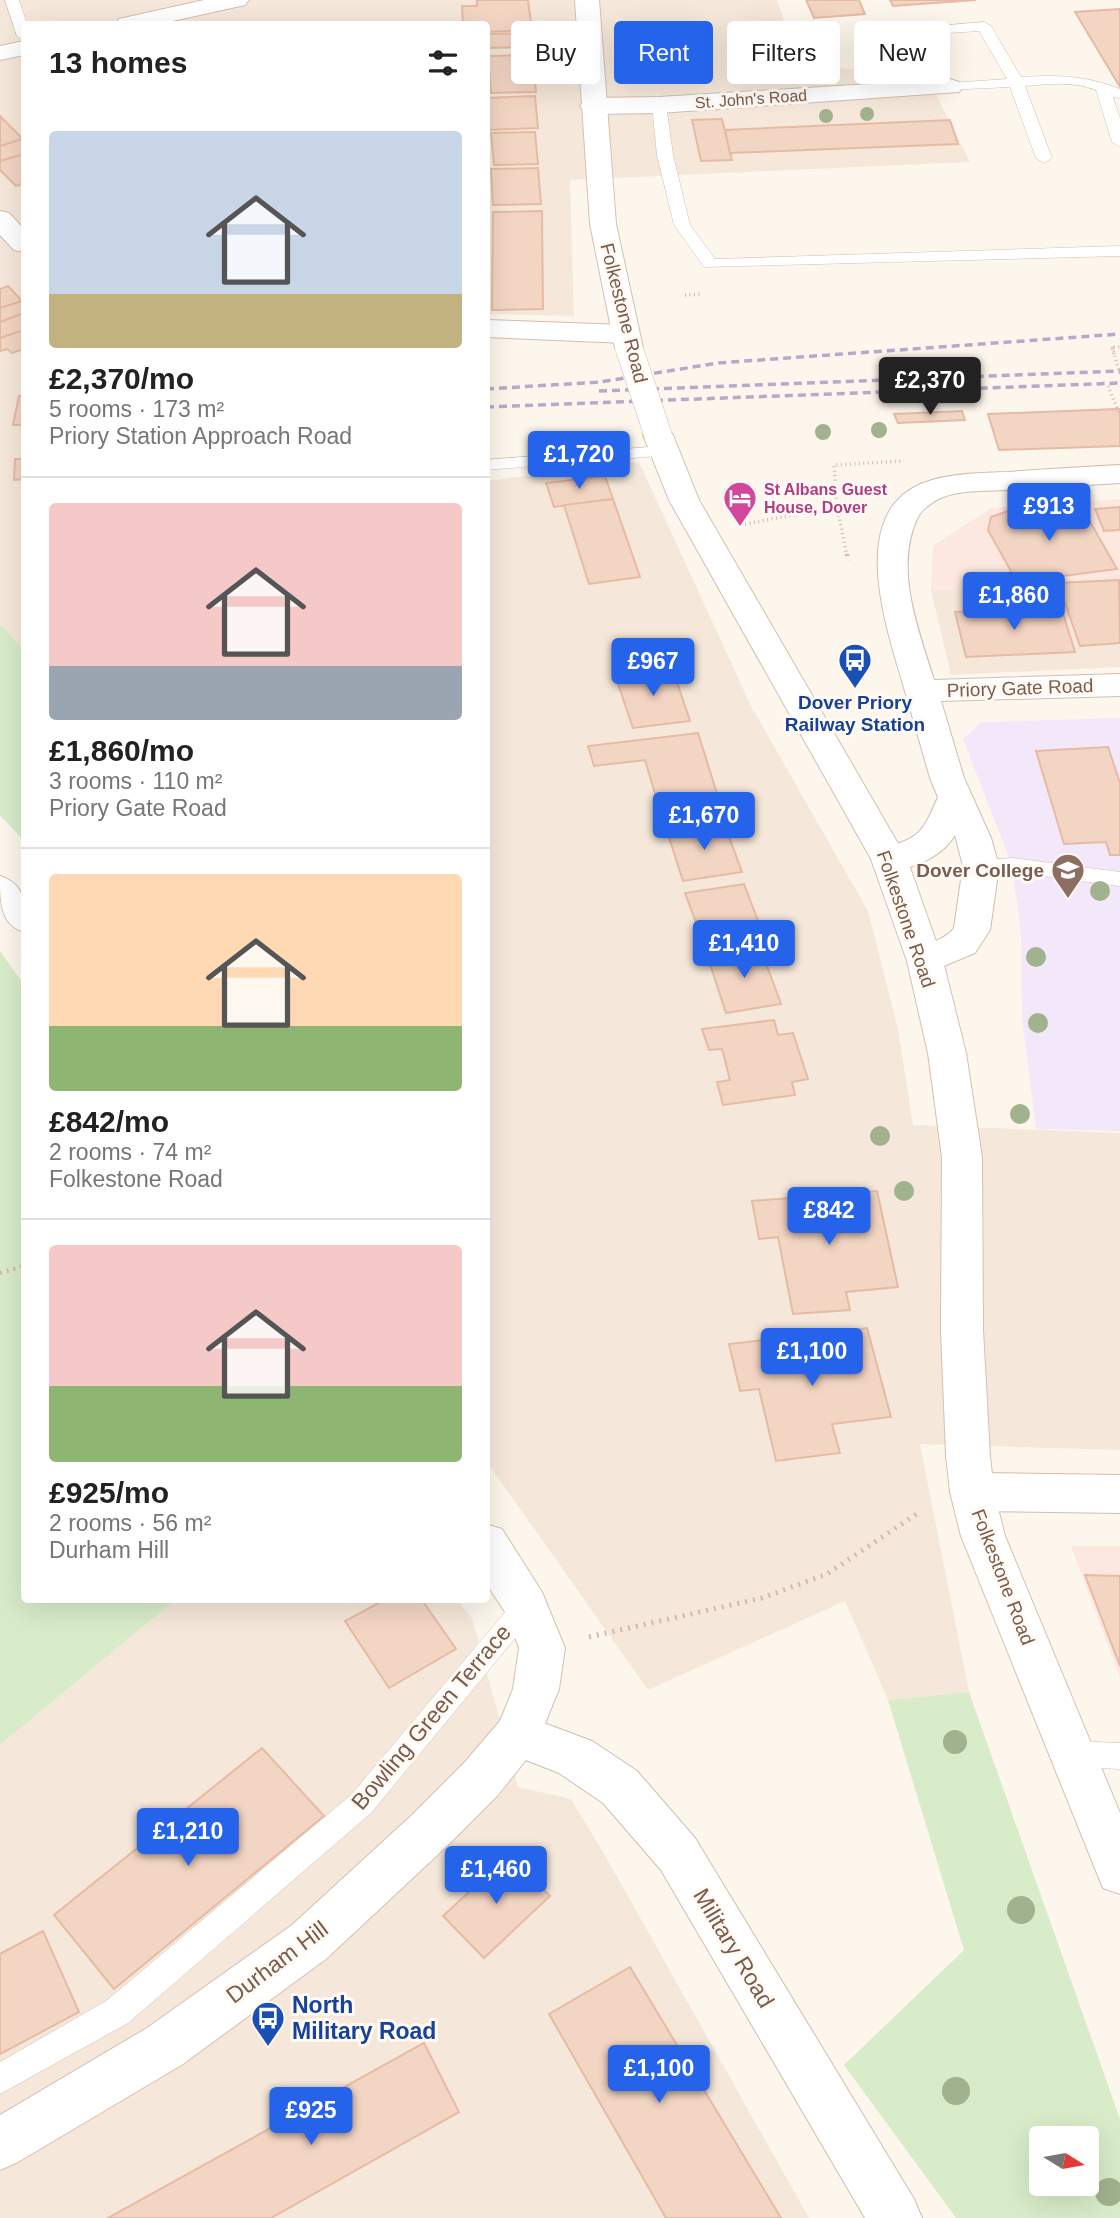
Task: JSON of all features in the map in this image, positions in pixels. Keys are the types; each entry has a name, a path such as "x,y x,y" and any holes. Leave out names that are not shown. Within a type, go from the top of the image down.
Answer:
{"street":[{"path":"139,21 199,4 237,0"},
{"name":"Folkestone Road","path":"587,0 603,224 627,341 660,443 684,500 889,859 925,961 947,1053 962,1157 962,1330 972,1492 983,1536 1120,1871"},
{"path":"0,53 21,49"},
{"name":"St. John's Road","path":"593,106 659,105 950,86"},
{"path":"0,219 21,241"},
{"path":"490,327 627,341"},
{"path":"925,961 962,943 972,930 981,866 974,838 956,796 920,691 898,613 893,575 898,533 904,516 914,502 933,490 970,483 1120,474"},
{"name":"Priory Gate Road","path":"920,691 1120,685"},
{"path":"889,859 923,849 937,839 956,796"},
{"path":"0,889 21,915"},
{"path":"972,1492 1120,1494"},
{"path":"490,1549 526,1606 542,1648 536,1689 517,1735"},
{"name":"Durham Hill","path":"0,2144 165,2046 309,1941 429,1831 481,1779 517,1735"},
{"name":"Military Road","path":"517,1735 575,1756 620,1787 678,1854 895,2218"}],"lane":[{"path":"12,0 21,27"},
{"path":"950,29 984,26 1016,82 1044,158"},
{"path":"950,86 1062,79 1088,82 1120,94"},
{"path":"1103,88 1120,142"},
{"path":"659,105 665,155 682,225 710,264 1120,251"},
{"path":"490,464 660,443"},
{"path":"981,866 1012,865 1120,879"},
{"name":"Bowling Green Terrace","path":"0,2079 117,2012 361,1804 526,1606"},
{"path":"1074,1754 1120,1756"}],"path":[{"path":"1112,348 1120,347"},
{"path":"1112,348 1114,354"},
{"path":"1112,348 1120,374"},
{"path":"1108,386 1120,414"},
{"path":"744,524 837,508"},
{"path":"0,1273 21,1267"},
{"path":"542,1648 762,1598 827,1574 921,1511"}],"shaded area":[{"path":"0,0 777,0 784,21 727,21 727,84 840,84 840,67 854,69 854,84 931,84 970,162 570,180 574,316 490,314 490,21 21,21 21,647 0,624"},
{"path":"639,462 751,706 868,911 898,1029 913,1125 1120,1133 1120,1450 920,1444 969,1692 888,1700 845,1601 648,1690 490,1466 490,481"},
{"path":"1120,499 1120,575 931,590 933,546 991,508"},
{"path":"1120,575 1120,667 951,675 931,590"},
{"name":"Dover College","path":"1120,718 1120,1131 1036,1129 1022,1018 1021,934 1012,865 963,739 981,722"},
{"path":"1071,1546 1120,1546 1120,1678"},
{"path":"171,1603 460,1603 472,1618 518,1787 571,1799 809,2218 0,2218 0,1745"}],"green space":[{"path":"0,624 21,647 21,838 0,815"},
{"path":"0,951 21,981 21,1603 171,1603 0,1745"},
{"path":"969,1692 1120,2119 1120,2218 956,2218 844,2065 964,1950 888,1700"}],"building":[{"path":"477,0 528,0 531,21 511,21 511,31 490,32 490,21 463,21 462,6 477,6"},
{"path":"806,0 859,0 865,14 814,18"},
{"path":"890,0 976,0 893,6"},
{"path":"1120,9 1120,87 1075,12"},
{"path":"511,33 511,47 490,48 490,34"},
{"path":"511,55 511,84 535,84 536,92 491,93 490,56"},
{"path":"535,96 538,128 490,130 490,98"},
{"path":"0,116 21,140 0,146"},
{"path":"722,119 732,160 701,161 692,120"},
{"path":"950,120 958,144 730,153 725,130"},
{"path":"535,132 538,164 494,165 491,133"},
{"path":"21,140 21,155 0,161 0,146"},
{"path":"21,155 21,184 16,186 0,170 0,161"},
{"path":"538,168 541,204 493,205 491,169"},
{"path":"542,211 543,309 492,310 493,212"},
{"path":"8,286 21,301 0,308 0,289"},
{"path":"21,301 21,314 0,322 0,308"},
{"path":"21,314 21,331 0,338 0,322"},
{"path":"21,331 21,350 12,353 7,349 0,351 0,338"},
{"path":"19,396 21,396 21,425 13,425"},
{"path":"1120,409 1120,446 999,450 988,414"},
{"path":"962,411 965,420 898,423 894,414"},
{"path":"15,459 21,459 21,479 14,480"},
{"path":"605,476 613,499 554,507 546,483"},
{"path":"613,499 640,577 589,584 564,505"},
{"path":"1080,504 1117,569 1017,582 988,530 991,517 1008,511"},
{"path":"1120,507 1120,530 1104,531 1095,509"},
{"path":"1119,580 1120,643 1080,646 1058,583"},
{"path":"1061,607 1075,652 966,657 955,612"},
{"path":"672,667 690,721 633,728 615,675"},
{"path":"698,733 725,819 665,827 645,760 594,766 588,746"},
{"path":"1108,747 1120,783 1120,855 1110,855 1106,842 1064,844 1036,751"},
{"path":"724,823 742,872 683,881 667,831"},
{"path":"744,884 765,939 706,949 685,893"},
{"path":"760,947 781,1004 726,1013 707,955"},
{"path":"774,1020 778,1035 793,1033 808,1079 792,1082 795,1095 723,1105 717,1082 730,1080 722,1049 709,1050 702,1029"},
{"path":"877,1191 898,1287 846,1292 850,1310 793,1314 778,1237 759,1239 752,1201"},
{"path":"867,1328 891,1417 832,1424 840,1453 776,1461 759,1389 740,1391 729,1344"},
{"path":"1085,1575 1120,1576 1120,1666"},
{"path":"378,1603 424,1603 456,1649 389,1688 345,1621"},
{"path":"262,1748 324,1816 114,1989 54,1915"},
{"path":"509,1855 550,1896 484,1958 443,1916"},
{"path":"43,1931 79,2012 0,2054 0,1954"},
{"path":"630,1967 781,2218 666,2218 549,2014"},
{"path":"424,2043 459,2112 271,2218 108,2218"}],"railway":[{"path":"490,389 600,382 718,363 1120,334"},
{"path":"599,391 1120,371"},
{"path":"490,407 1120,383"}],"place":[{"name":"St Albans Guest House, Dover","path":"740,528"},
{"name":"Dover Priory Railway Station","path":"855,690"},
{"name":"Dover College","path":"1068,900"},
{"name":"North Military Road","path":"268,2048"}]}
